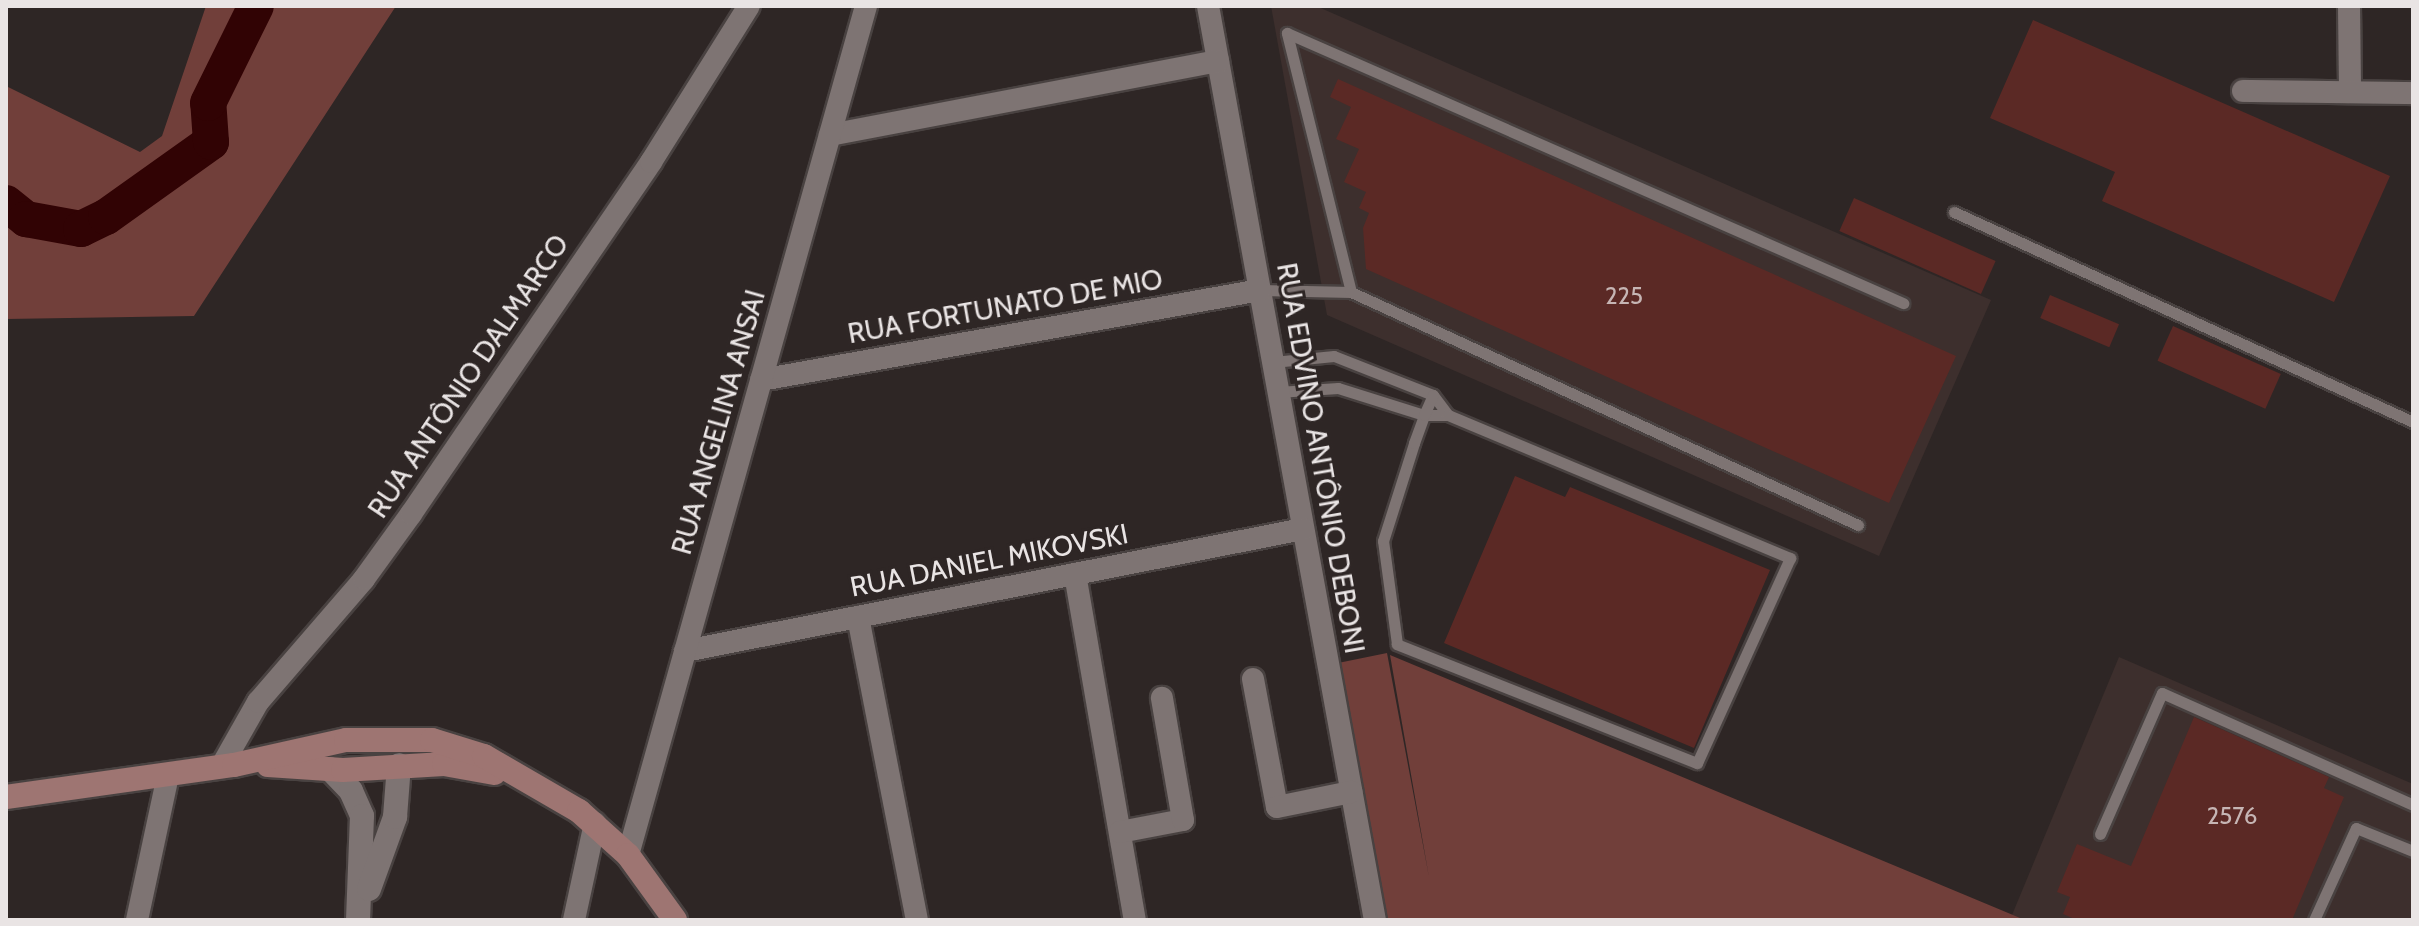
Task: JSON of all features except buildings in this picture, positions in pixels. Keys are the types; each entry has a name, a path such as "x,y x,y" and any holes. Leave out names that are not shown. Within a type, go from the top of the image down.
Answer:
{"main road":[{"path":"346,740 399,765"},
{"path":"6,797 168,776 346,740 432,740 484,756 595,823 628,855 675,920"},
{"path":"227,766 330,769 399,765 460,766 536,786"}],"street":[{"name":"RUA ANTÔNIO DALMARCO","path":"227,766 258,702 364,579 411,514 658,151 749,6"},
{"name":"RUA ANGELINA ANSAI","path":"628,855 866,6"},
{"name":"RUA EDVINO ANTÔNIO DEBONI","path":"1208,6 1375,920"},
{"path":"2349,6 2350,92"},
{"path":"830,135 1218,61"},
{"path":"2243,91 2413,93"},
{"name":"RUA FORTUNATO DE MIO","path":"761,380 1260,290"},
{"name":"RUA DANIEL MIKOVSKI","path":"685,651 1303,529"},
{"path":"1075,574 1135,920"},
{"path":"858,617 917,920"},
{"path":"1253,679 1277,807 1351,792"},
{"path":"1120,832 1183,820 1162,698"},
{"path":"358,919 395,817 399,765"},
{"path":"330,769 351,791 362,816 358,919"},
{"path":"137,920 168,776"},
{"path":"574,920 595,823"}],"lane":[{"path":"1351,292 1287,33 1903,303"},
{"path":"1954,212 2413,422"},
{"path":"1260,290 1351,292 1858,525"},
{"path":"1273,362 1334,356 1433,395 1448,415"},
{"path":"1278,392 1338,388 1424,415 1448,415 1790,558 1697,763 1397,644 1383,541 1424,415 1433,395"},
{"path":"2100,834 2162,693 2413,805"},
{"path":"2314,920 2356,828 2413,851"}],"shaded area":[{"path":"206,6 396,6 194,316 6,319 6,86 140,152 162,136"},
{"path":"1271,6 1316,6 1991,300 1879,556 1327,315"},
{"path":"1387,653 1429,877 1390,655 2025,920 1386,920 1338,663"},
{"path":"2119,657 2413,784 2413,920 2025,920 2012,915"}],"waterway":[{"path":"6,203 26,219 81,229 106,217 211,142 208,103 256,6"}]}
